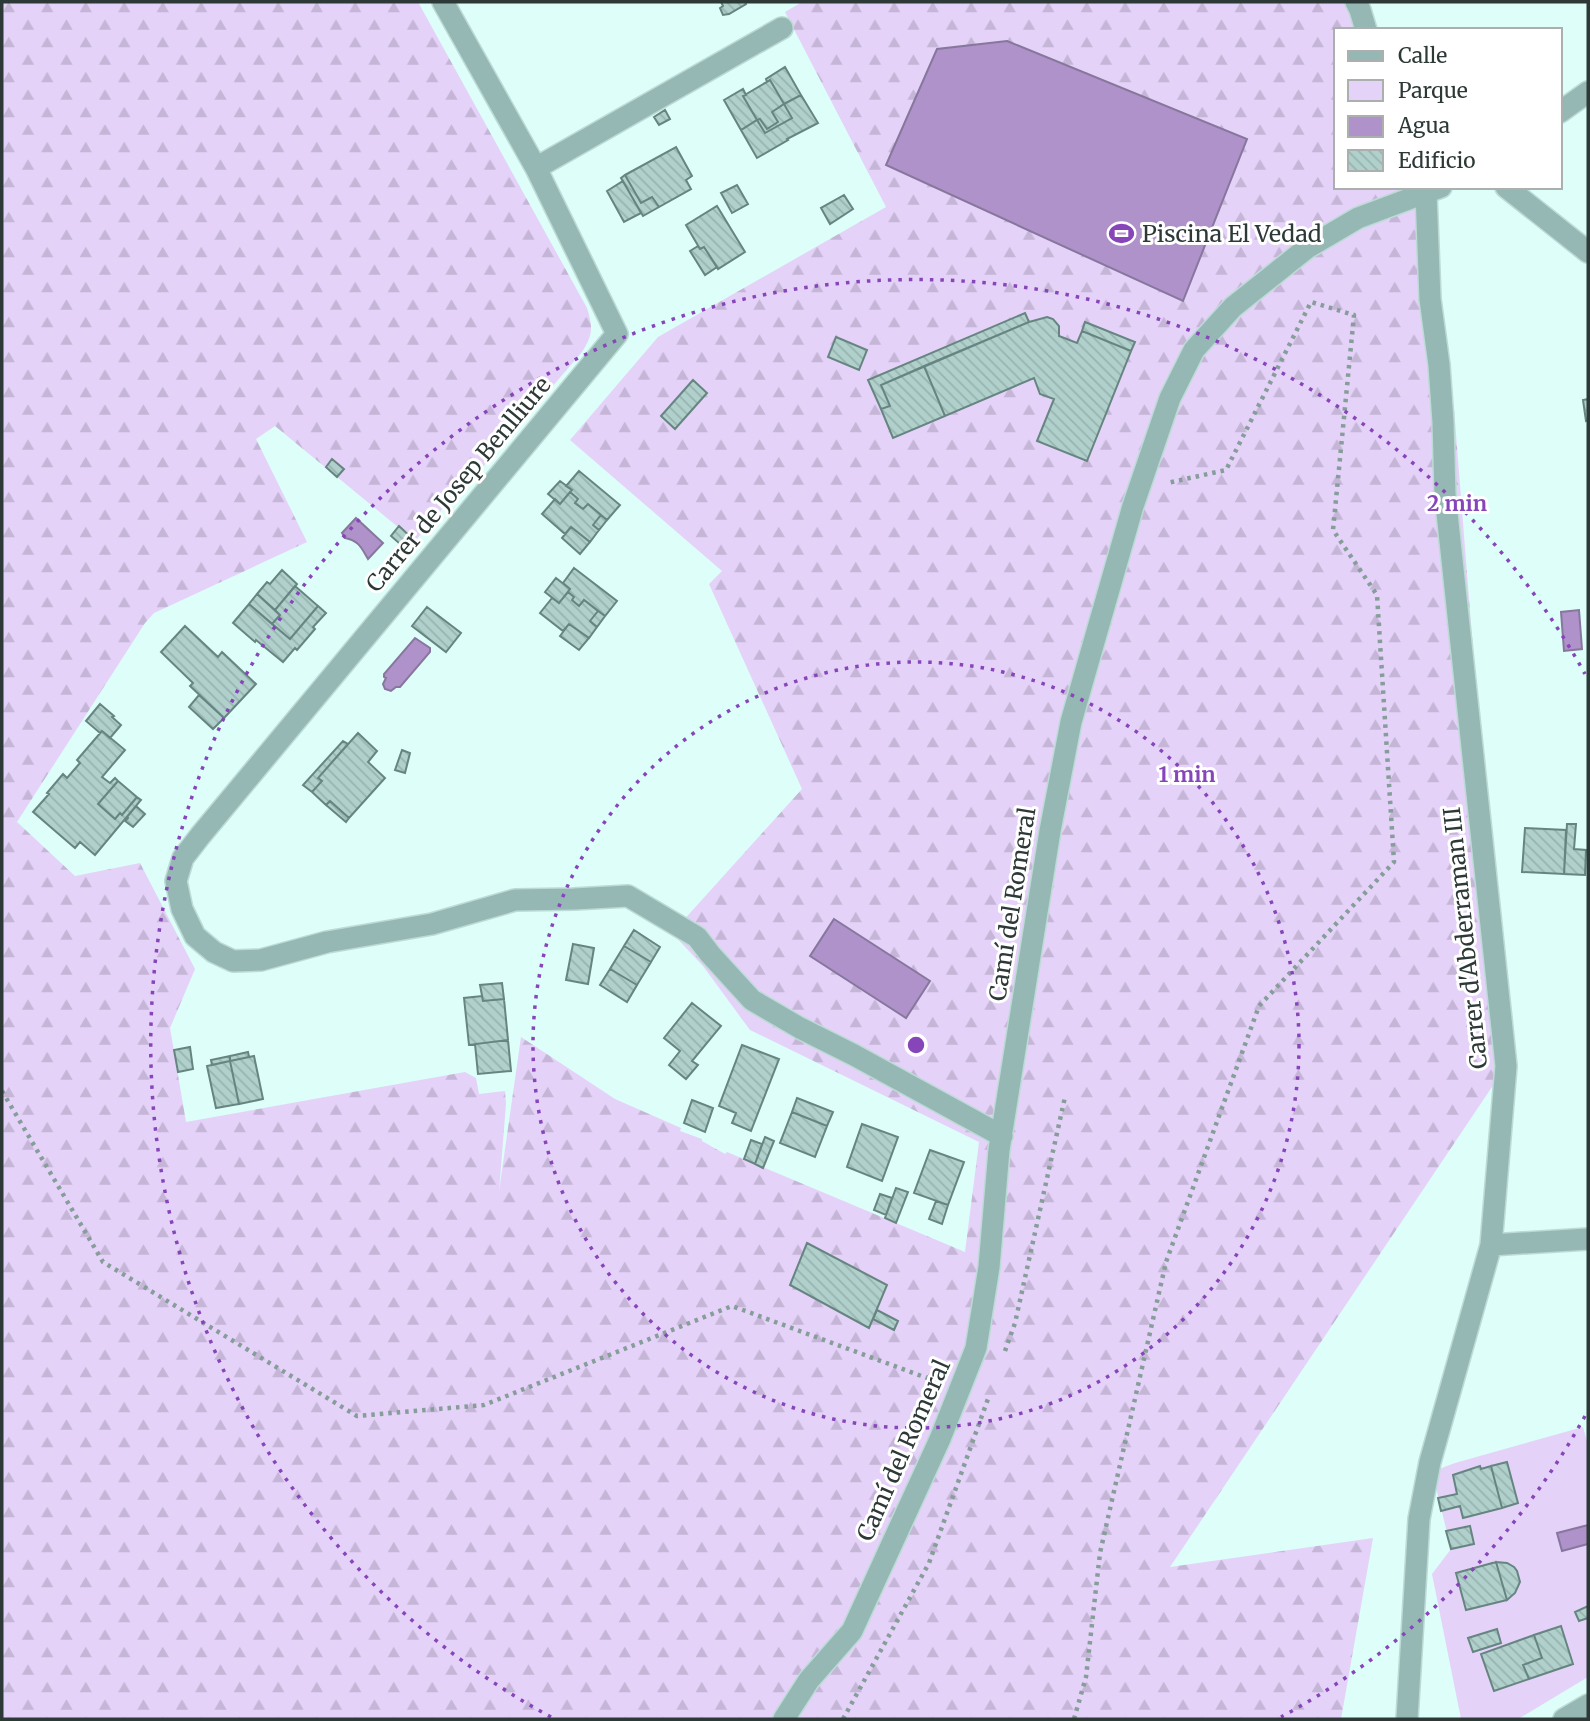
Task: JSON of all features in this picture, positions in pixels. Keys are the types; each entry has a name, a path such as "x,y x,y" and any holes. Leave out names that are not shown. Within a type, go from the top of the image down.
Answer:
{"street":[{"name":"Carrer de Josep Benlliure","path":"443,2 536,168 617,334 183,858 176,881 182,909 195,936 214,952 233,961 261,960 327,942 432,925 515,900 628,896 697,937 752,1000 1002,1136"},
{"path":"1356,2 1365,28"},
{"path":"536,168 782,28"},
{"path":"1562,111 1588,92"},
{"name":"Camí del Romeral","path":"784,1719 809,1680 852,1631 940,1439 976,1348 989,1267 999,1150 1050,831 1071,722 1139,489 1170,398 1194,350 1233,307 1307,248 1358,218 1429,189"},
{"name":"Carrer d'Abderraman III","path":"1407,1719 1419,1519 1430,1462 1491,1245 1506,1066 1445,494 1439,365 1430,299 1429,189"},
{"path":"1509,189 1588,252"},
{"path":"1491,1245 1588,1239"},
{"path":"1564,1719 1588,1705"}],"path":[{"path":"1074,1719 1086,1677 1100,1553 1166,1262 1259,1006 1394,862 1377,595 1333,530 1354,315 1311,302 1226,470 1139,489"},
{"path":"2,1091 103,1262 357,1416 484,1405 732,1306 927,1378 1015,1323"}],"green space":[{"path":"2,2 418,2 587,308 590,320 590,336 582,352 415,541 275,426 256,439 307,542 154,613 17,822 75,876 140,863 195,969 170,1028 186,1122 465,1072 476,1078 479,1094 505,1091 499,1191 521,1037 615,1099 681,1128 680,1131 702,1139 725,1154 727,1152 965,1252 979,1142 750,1030 703,966 672,933 802,789 709,584 722,571 570,440 658,337 886,207 785,12 802,2 1356,2 1365,28 1334,28 1334,189 1423,189 1426,193 1454,409 1506,1066 1170,1567 1373,1538 1341,1719 2,1719"},
{"path":"1583,1427 1588,1445 1588,1677 1518,1719 1461,1719 1432,1574 1451,1549 1434,1471"}],"water":[{"name":"Piscina El Vedad","path":"1007,41 1247,139 1183,301 886,165 937,49"},
{"path":"356,518 383,543 368,559 359,545 345,538 342,533"},
{"path":"1579,610 1582,649 1564,651 1561,612"},
{"path":"415,638 430,648 430,652 400,687 391,691 385,689 384,674"},
{"path":"834,919 930,981 906,1018 810,956"},
{"path":"1588,1525 1588,1544 1562,1551 1557,1533"}],"building":[{"path":"721,2 745,2 746,4 723,15"},
{"path":"785,67 801,95 784,104 770,80 767,82 766,79"},
{"path":"770,80 784,104 772,112 778,122 767,129 760,119 757,120 743,96"},
{"path":"743,89 746,95 743,96 757,120 741,130 724,100"},
{"path":"801,95 818,123 757,158 741,130 757,120 765,133 792,118 784,104"},
{"path":"784,104 792,118 765,133 757,120 760,119 767,129 778,122 772,112"},
{"path":"665,110 670,119 659,125 654,117"},
{"path":"676,147 692,176 686,180 691,189 659,207 652,197 641,203 625,175"},
{"path":"625,175 641,203 652,197 659,207 643,216 621,178"},
{"path":"623,181 641,213 624,222 607,191"},
{"path":"737,185 748,204 732,213 721,193"},
{"path":"844,195 853,209 830,224 821,208"},
{"path":"717,206 745,252 718,269 704,247 700,249 686,225"},
{"path":"698,246 700,249 704,247 717,267 705,275 690,251"},
{"path":"1025,313 1029,322 881,385 890,406 881,409 868,380"},
{"path":"1047,317 1059,326 1059,336 1077,343 1082,331 1131,351 1087,461 1037,441 1054,399 1040,394 1034,378 945,416 924,366"},
{"path":"1085,322 1135,342 1131,351 1082,331"},
{"path":"836,337 867,350 859,370 828,357"},
{"path":"924,366 945,416 893,438 881,409 890,406 881,385"},
{"path":"693,380 707,393 675,429 661,416"},
{"path":"1588,399 1588,420 1586,421 1583,400"},
{"path":"332,459 344,469 337,477 326,467"},
{"path":"579,471 620,505 607,520 588,504 583,509 575,503 578,499 566,486"},
{"path":"560,481 572,490 560,504 548,494"},
{"path":"570,492 578,499 575,503 583,509 588,504 601,515 593,525 599,530 590,542 571,527 565,534 542,514 555,499 560,504"},
{"path":"601,515 607,520 599,530 593,525"},
{"path":"399,526 415,541 407,550 391,536"},
{"path":"571,527 590,542 580,554 562,538"},
{"path":"574,568 617,601 605,616 584,600 579,606 572,600 574,597 568,592 570,589 563,583"},
{"path":"282,570 297,584 275,610 257,594"},
{"path":"556,578 570,589 559,603 545,592"},
{"path":"295,586 318,606 290,639 272,624 280,615 275,610"},
{"path":"568,592 579,606 584,600 598,611 590,621 597,627 589,638 569,624 563,631 540,613 552,598 559,603"},
{"path":"257,594 280,615 272,624 249,604"},
{"path":"249,604 290,639 318,606 326,613 297,650 295,648 283,662 233,623"},
{"path":"427,607 461,633 446,652 412,626"},
{"path":"598,611 605,616 597,627 590,621"},
{"path":"569,624 589,638 579,650 560,636"},
{"path":"185,626 218,657 222,652 256,684 224,718 190,686 193,683 161,652"},
{"path":"199,695 224,718 213,729 189,707"},
{"path":"100,704 121,725 110,738 86,721"},
{"path":"102,731 125,750 102,777 110,783 115,778 118,781 98,804 115,819 120,813 122,815 137,797 141,800 95,855 80,842 75,848 33,812 63,774 67,778 80,763 77,760"},
{"path":"358,733 377,751 368,762 385,778 349,818 330,801 326,805 312,792 322,781 318,778"},
{"path":"343,741 348,744 318,778 322,781 312,792 303,785"},
{"path":"402,750 410,753 405,773 395,770"},
{"path":"118,781 137,797 122,815 120,813 115,819 98,804"},
{"path":"330,801 349,818 346,822 326,805"},
{"path":"136,806 145,814 133,827 125,821"},
{"path":"1567,824 1576,824 1574,849 1586,850 1585,875 1564,874"},
{"path":"1525,828 1566,830 1564,874 1522,872"},
{"path":"634,930 660,947 651,962 624,946"},
{"path":"573,944 594,948 588,984 566,980"},
{"path":"624,946 651,962 637,985 610,969"},
{"path":"610,969 637,985 627,1002 600,985"},
{"path":"502,983 504,999 483,1001 480,985"},
{"path":"482,996 483,1001 504,999 508,1040 469,1045 464,998"},
{"path":"692,1003 721,1026 692,1061 698,1065 686,1079 669,1065 680,1051 664,1038"},
{"path":"508,1040 511,1071 478,1074 475,1044"},
{"path":"742,1045 779,1059 751,1131 732,1123 736,1113 719,1106"},
{"path":"190,1047 193,1069 178,1072 174,1050"},
{"path":"248,1052 249,1057 230,1061 230,1056"},
{"path":"230,1056 230,1061 212,1065 211,1060"},
{"path":"254,1056 263,1099 239,1104 230,1061"},
{"path":"230,1061 239,1104 216,1108 207,1066"},
{"path":"797,1098 833,1112 827,1126 792,1112"},
{"path":"692,1100 713,1108 705,1132 684,1123"},
{"path":"792,1112 827,1126 815,1157 780,1143"},
{"path":"862,1124 898,1137 882,1181 847,1167"},
{"path":"765,1137 774,1141 763,1168 755,1164"},
{"path":"751,1140 762,1144 755,1164 744,1159"},
{"path":"930,1150 964,1162 948,1205 914,1193"},
{"path":"896,1188 908,1192 896,1223 885,1218"},
{"path":"880,1194 892,1198 886,1215 874,1210"},
{"path":"936,1201 948,1205 942,1224 929,1219"},
{"path":"807,1243 887,1285 869,1328 790,1285"},
{"path":"877,1310 898,1321 894,1330 873,1319"},
{"path":"1507,1462 1518,1503 1502,1508 1491,1466"},
{"path":"1480,1466 1481,1469 1491,1466 1502,1508 1463,1518 1460,1506 1441,1511 1438,1498 1457,1494 1453,1475"},
{"path":"1470,1526 1474,1544 1451,1549 1446,1531"},
{"path":"1496,1562 1507,1600 1466,1610 1456,1573"},
{"path":"1496,1562 1507,1563 1517,1571 1520,1582 1515,1593 1507,1600"},
{"path":"1588,1606 1588,1618 1579,1621 1575,1612"},
{"path":"1561,1626 1573,1664 1529,1679 1523,1665 1542,1658 1534,1635"},
{"path":"1497,1629 1501,1643 1473,1652 1468,1638"},
{"path":"1534,1635 1542,1658 1523,1665 1529,1679 1494,1691 1481,1654"}],"place":[{"name":"Piscina El Vedad","path":"1122,233"}]}
